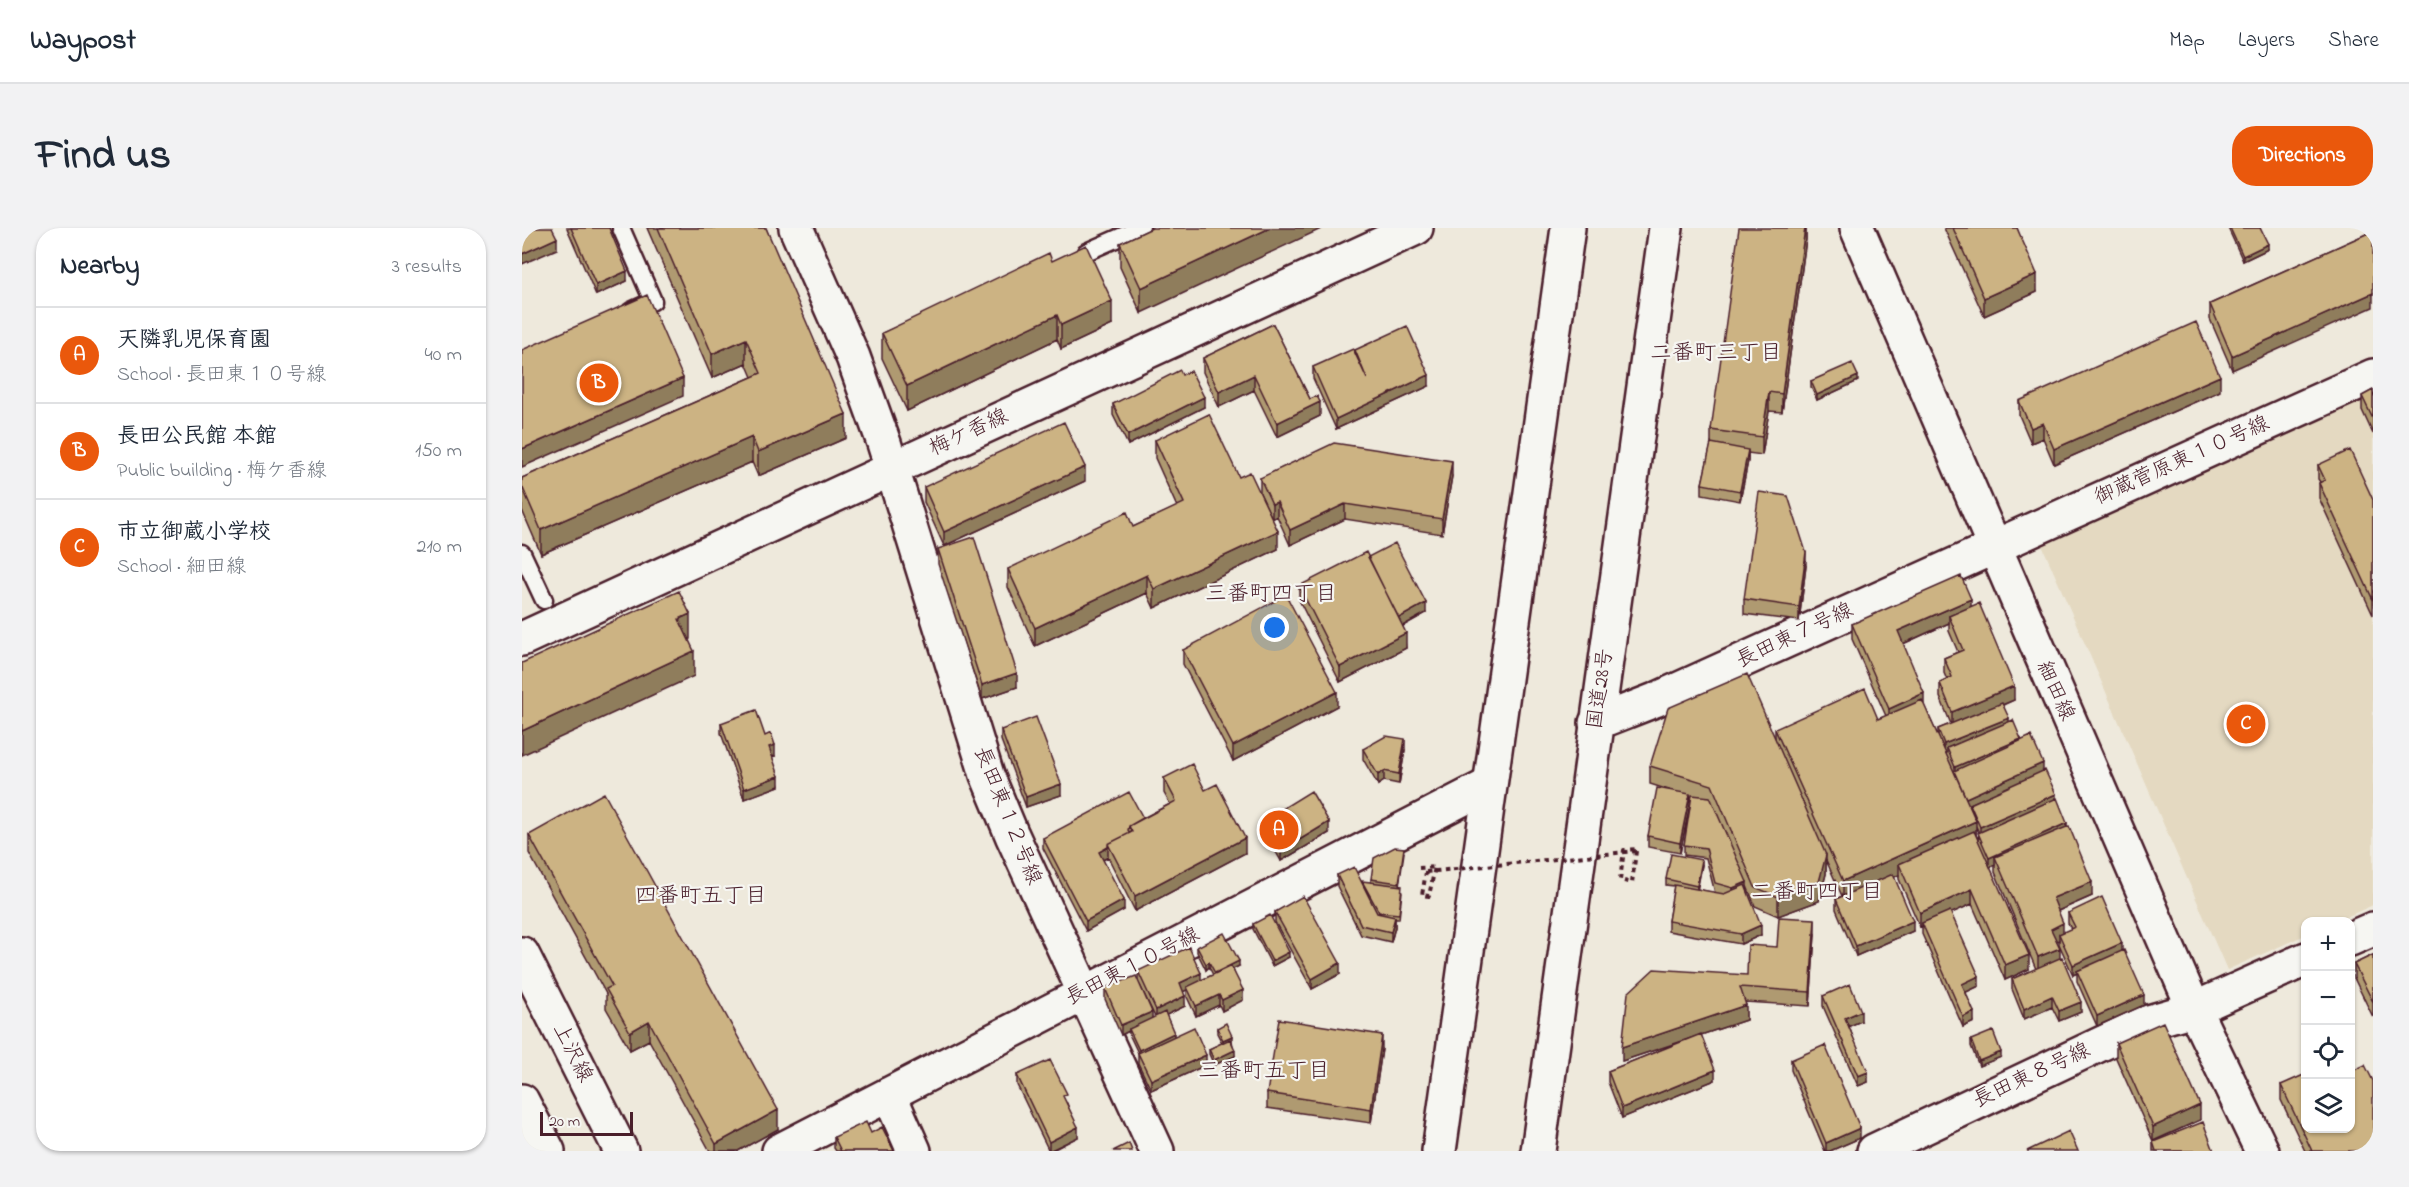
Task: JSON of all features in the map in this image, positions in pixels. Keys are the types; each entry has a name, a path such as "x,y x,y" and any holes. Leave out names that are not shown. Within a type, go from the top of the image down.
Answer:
{"main road":[{"name":"長田東１２号線","path":"796,228 853,357 884,442 890,469 987,775 1157,1151"},
{"name":"梅ケ香線","path":"522,639 1416,228"},
{"path":"1439,1151 1568,228"},
{"name":"国道28号","path":"1538,1151 1666,228"},
{"name":"細田線","path":"1857,228 1992,546 2194,1009 2262,1151"},
{"name":"御蔵菅原東１０号線","path":"1992,546 2373,376"},
{"name":"長田東７号線","path":"1596,723 1655,700 1992,546"},
{"name":"長田東１０号線","path":"779,1151 1489,785"},
{"path":"2355,937 2373,929"},
{"name":"上沢線","path":"522,954 621,1151"},
{"name":"長田東８号線","path":"1874,1151 2145,1023 2194,1009 2301,961"},
{"path":"890,1094 914,1151"},
{"path":"522,1101 548,1151"}],"lane":[{"path":"620,315 653,301 621,228"},
{"path":"1086,252 1141,228"},
{"path":"522,553 544,600"}],"path":[{"path":"1624,850 1637,850 1632,883 1620,880 1624,850"},
{"path":"1419,868 1435,867 1430,896 1422,895 1426,872 1637,850"}],"shaded area":[{"path":"2373,391 2373,905 2346,917 2301,917 2301,937 2227,970 2041,543"}],"building":[{"path":"522,228 552,228 557,238 522,254"},
{"path":"571,228 609,228 627,271 596,285"},
{"path":"658,228 766,228 846,414 758,452 752,437 541,530 522,486 522,478 761,373 746,339 712,354"},
{"path":"1152,228 1270,228 1141,288 1120,243"},
{"path":"1739,228 1805,228 1782,394 1769,392 1762,437 1711,430"},
{"path":"1953,228 2017,228 2037,274 1984,298"},
{"path":"2230,228 2260,228 2268,244 2243,256"},
{"path":"2373,231 2373,293 2232,356 2210,304"},
{"path":"1086,245 1112,301 1061,325 1057,315 907,386 882,333 1049,253 1052,261"},
{"path":"647,295 683,378 522,449 522,350"},
{"path":"2196,322 2220,376 2054,449 2043,423 2031,428 2019,401"},
{"path":"1273,324 1310,399 1317,396 1320,402 1277,423 1254,375 1219,392 1203,358"},
{"path":"1407,326 1429,375 1336,419 1313,367 1353,349 1367,379 1355,350"},
{"path":"1852,363 1858,376 1817,395 1811,381"},
{"path":"1180,370 1182,375 1191,371 1204,397 1128,435 1113,404"},
{"path":"2373,390 2373,419 2362,396"},
{"path":"1209,414 1239,477 1250,472 1278,531 1154,589 1147,575 1035,628 1008,569 1127,512 1133,527 1184,503 1155,440"},
{"path":"1064,422 1085,467 944,532 924,487"},
{"path":"1334,443 1452,461 1442,519 1345,504 1290,530 1277,502 1272,504 1260,478"},
{"path":"1711,443 1748,450 1740,491 1702,484"},
{"path":"2350,450 2373,500 2373,600 2319,483 2325,480 2318,465"},
{"path":"1759,492 1788,496 1806,552 1799,607 1744,599"},
{"path":"974,537 1017,673 982,685 938,549"},
{"path":"1395,543 1426,603 1399,618 1368,557"},
{"path":"1366,552 1406,633 1340,667 1299,586"},
{"path":"1961,576 1971,599 1898,631 1924,693 1889,709 1852,624"},
{"path":"679,591 690,614 679,619 694,651 522,731 522,663"},
{"path":"1286,595 1337,692 1233,746 1183,650"},
{"path":"1979,603 2014,686 1952,712 1940,683 1952,677 1944,658 1963,650 1949,616"},
{"path":"1747,674 1826,855 1819,882 1778,897 1755,887 1712,785 1650,766 1668,708"},
{"path":"1865,688 1878,719 1922,700 1976,821 1843,881 1775,729"},
{"path":"2002,703 2009,718 1944,744 1938,729"},
{"path":"756,710 765,736 771,733 775,745 769,747 779,776 744,789 721,723"},
{"path":"1036,717 1061,784 1026,797 1001,730"},
{"path":"2013,720 2021,739 1955,767 1947,748"},
{"path":"1386,736 1405,739 1399,774 1384,771 1378,775 1363,749"},
{"path":"2031,736 2043,763 1966,798 1954,771"},
{"path":"1192,764 1205,790 1217,784 1245,838 1135,896 1108,844 1132,832 1129,826 1176,801 1164,778"},
{"path":"2045,770 2056,794 1980,827 1970,804"},
{"path":"1657,788 1690,794 1680,843 1648,836"},
{"path":"1311,791 1329,822 1281,851 1264,820"},
{"path":"1129,792 1143,818 1129,826 1130,833 1108,844 1108,847 1099,852 1124,900 1086,921 1043,838"},
{"path":"604,793 778,1110 716,1144 649,1021 630,1032 606,989 612,986 529,835"},
{"path":"1692,795 1710,797 1747,882 1733,888 1715,883 1706,848 1684,845"},
{"path":"2057,798 2067,823 1989,858 1978,833"},
{"path":"2069,826 2092,882 2053,898 2063,923 2051,929 2060,948 2038,957 1995,857"},
{"path":"1974,831 2029,955 2005,965 1972,889 1920,913 1899,864"},
{"path":"1395,847 1404,848 1399,883 1371,879 1374,858"},
{"path":"1671,854 1702,860 1697,886 1666,879"},
{"path":"1354,867 1377,913 1395,917 1391,932 1361,925 1337,875"},
{"path":"1893,874 1913,921 1856,946 1836,899"},
{"path":"1362,881 1402,886 1399,914 1379,912"},
{"path":"1674,885 1724,894 1745,885 1761,925 1741,934 1668,921"},
{"path":"1303,896 1340,963 1312,979 1275,912"},
{"path":"2102,897 2122,943 2073,965 2059,934 2075,927 2068,913"},
{"path":"1950,911 1979,976 1962,984 1974,1012 1963,1017 1922,923"},
{"path":"1270,915 1289,952 1272,961 1253,924"},
{"path":"1779,917 1815,919 1810,992 1740,987 1746,1005 1622,1047 1628,993 1654,969 1747,975 1748,945 1777,947"},
{"path":"1224,933 1239,961 1215,973 1209,962 1206,964 1197,947"},
{"path":"1189,947 1201,973 1180,983 1185,996 1156,1010 1138,971"},
{"path":"2124,950 2144,995 2097,1016 2077,971"},
{"path":"2373,955 2373,1002 2355,966 2355,964"},
{"path":"2062,957 2081,1002 2059,1011 2052,996 2024,1009 2012,979"},
{"path":"1231,966 1243,990 1222,1000 1219,995 1196,1006 1187,987"},
{"path":"1136,976 1152,1012 1121,1025 1105,988"},
{"path":"1850,984 1861,1011 1845,1018 1868,1072 1858,1076 1823,996"},
{"path":"1165,1012 1174,1033 1139,1050 1129,1029"},
{"path":"1279,1019 1382,1035 1371,1109 1267,1093"},
{"path":"2163,1022 2200,1105 2153,1127 2116,1043"},
{"path":"1226,1023 1232,1036 1223,1040 1217,1028"},
{"path":"1194,1027 1206,1055 1151,1080 1138,1053"},
{"path":"1993,1031 2001,1052 1979,1061 1971,1040"},
{"path":"1701,1034 1715,1070 1622,1108 1608,1071"},
{"path":"1230,1039 1235,1050 1214,1060 1209,1049"},
{"path":"1825,1045 1860,1128 1826,1143 1791,1060"},
{"path":"1050,1060 1067,1094 1063,1096 1078,1127 1049,1142 1017,1075"},
{"path":"2365,1065 2373,1081 2373,1151 2312,1151 2304,1133 2355,1133 2355,1070"},
{"path":"2301,1076 2301,1128 2281,1085"},
{"path":"866,1122 871,1133 882,1127 894,1151 841,1151 834,1137"},
{"path":"2203,1122 2214,1151 2156,1151 2153,1142"},
{"path":"2069,1131 2078,1151 2027,1151"},
{"path":"1129,1143 1132,1151 1113,1151"}],"place":[{"name":"長田公民館 本館","path":"599,383"},
{"name":"市立御蔵小学校","path":"2246,724"},
{"name":"天隣乳児保育園","path":"1279,830"}],"district":[{"name":"二番町三丁目","path":"1716,354"},
{"name":"三番町四丁目","path":"1271,595"},
{"name":"二番町四丁目","path":"1817,893"},
{"name":"四番町五丁目","path":"701,897"},
{"name":"三番町五丁目","path":"1264,1072"}]}
